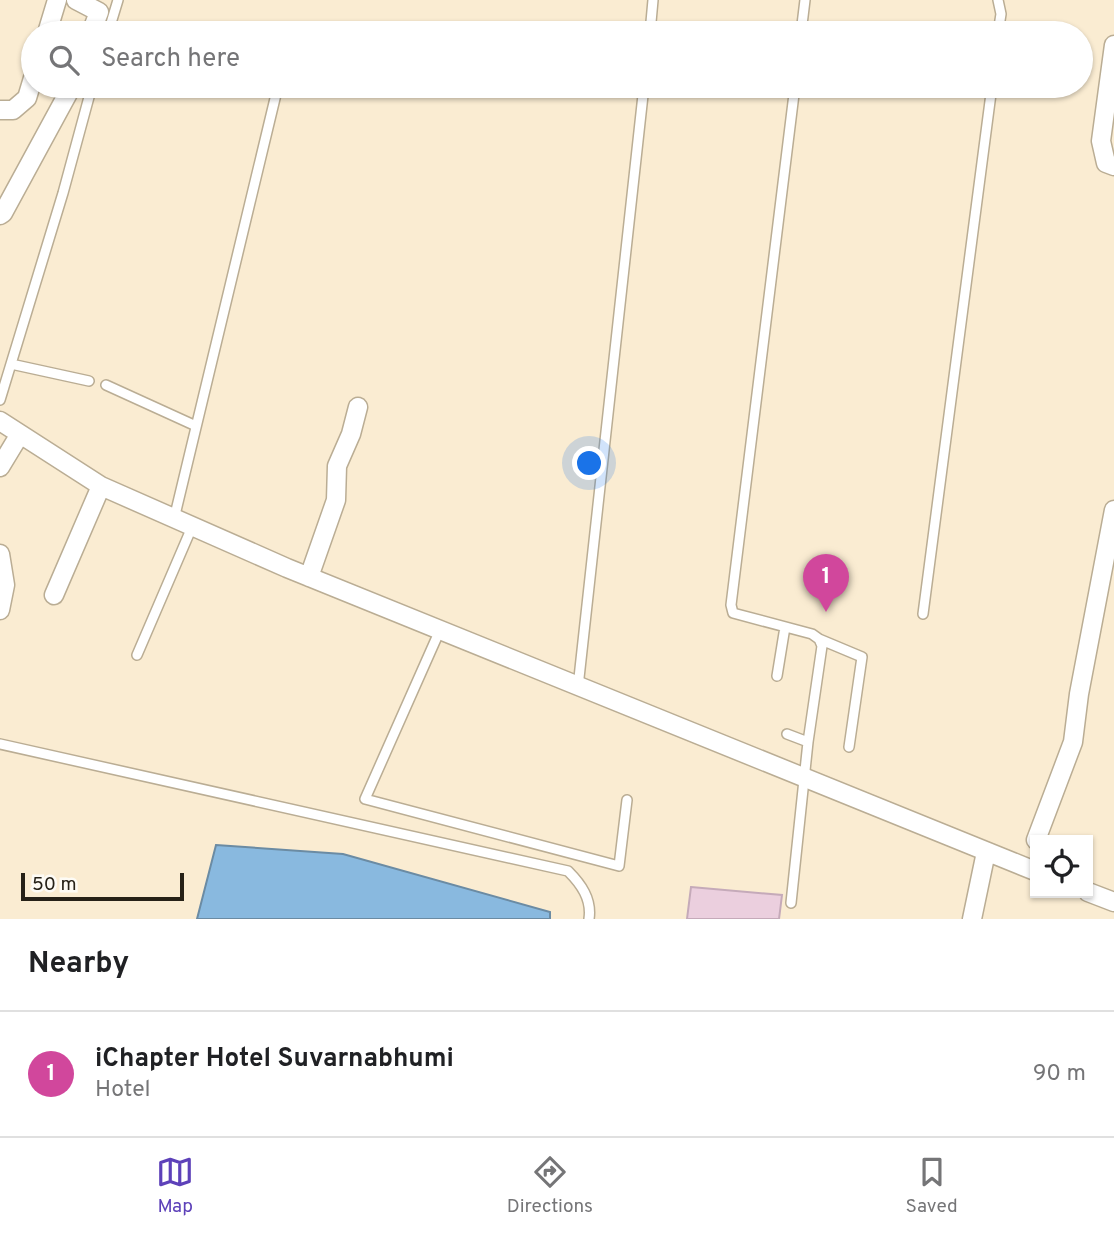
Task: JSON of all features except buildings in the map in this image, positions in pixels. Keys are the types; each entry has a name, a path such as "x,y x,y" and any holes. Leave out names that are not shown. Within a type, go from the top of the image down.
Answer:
{"street":[{"path":"51,21 57,0"},
{"path":"76,0 99,12 96,21"},
{"path":"1114,46 1101,141 1106,163 1114,166"},
{"path":"0,110 13,110 27,98"},
{"path":"0,215 65,98"},
{"path":"309,577 336,500 337,466 352,434 358,407"},
{"path":"0,421 101,486 192,527 1030,870"},
{"path":"0,467 20,434"},
{"path":"54,595 101,486"},
{"path":"1038,835 1073,742 1079,694 1114,510"},
{"path":"0,554 5,585 0,610"},
{"path":"972,919 986,852"},
{"path":"1093,894 1114,902"}],"lane":[{"path":"112,21 118,0"},
{"path":"650,21 653,0"},
{"path":"802,21 805,0"},
{"path":"998,0 1000,21"},
{"path":"0,400 89,98"},
{"path":"174,519 275,98"},
{"path":"578,687 643,98"},
{"path":"793,98 731,605 733,613 812,634 862,657 849,747"},
{"path":"923,614 990,98"},
{"path":"11,364 89,381"},
{"path":"106,385 196,426"},
{"path":"137,656 192,527"},
{"path":"777,677 785,627"},
{"path":"440,630 365,799 619,866 627,800"},
{"path":"791,903 808,742 822,646 819,639"},
{"path":"787,734 808,742"},
{"path":"0,744 568,871 583,885 590,912 589,919"}],"water":[{"path":"216,845 343,854 550,912 550,919 197,919"}],"place":[{"name":"iChapter Hotel Suvarnabhumi","path":"826,612"}]}
